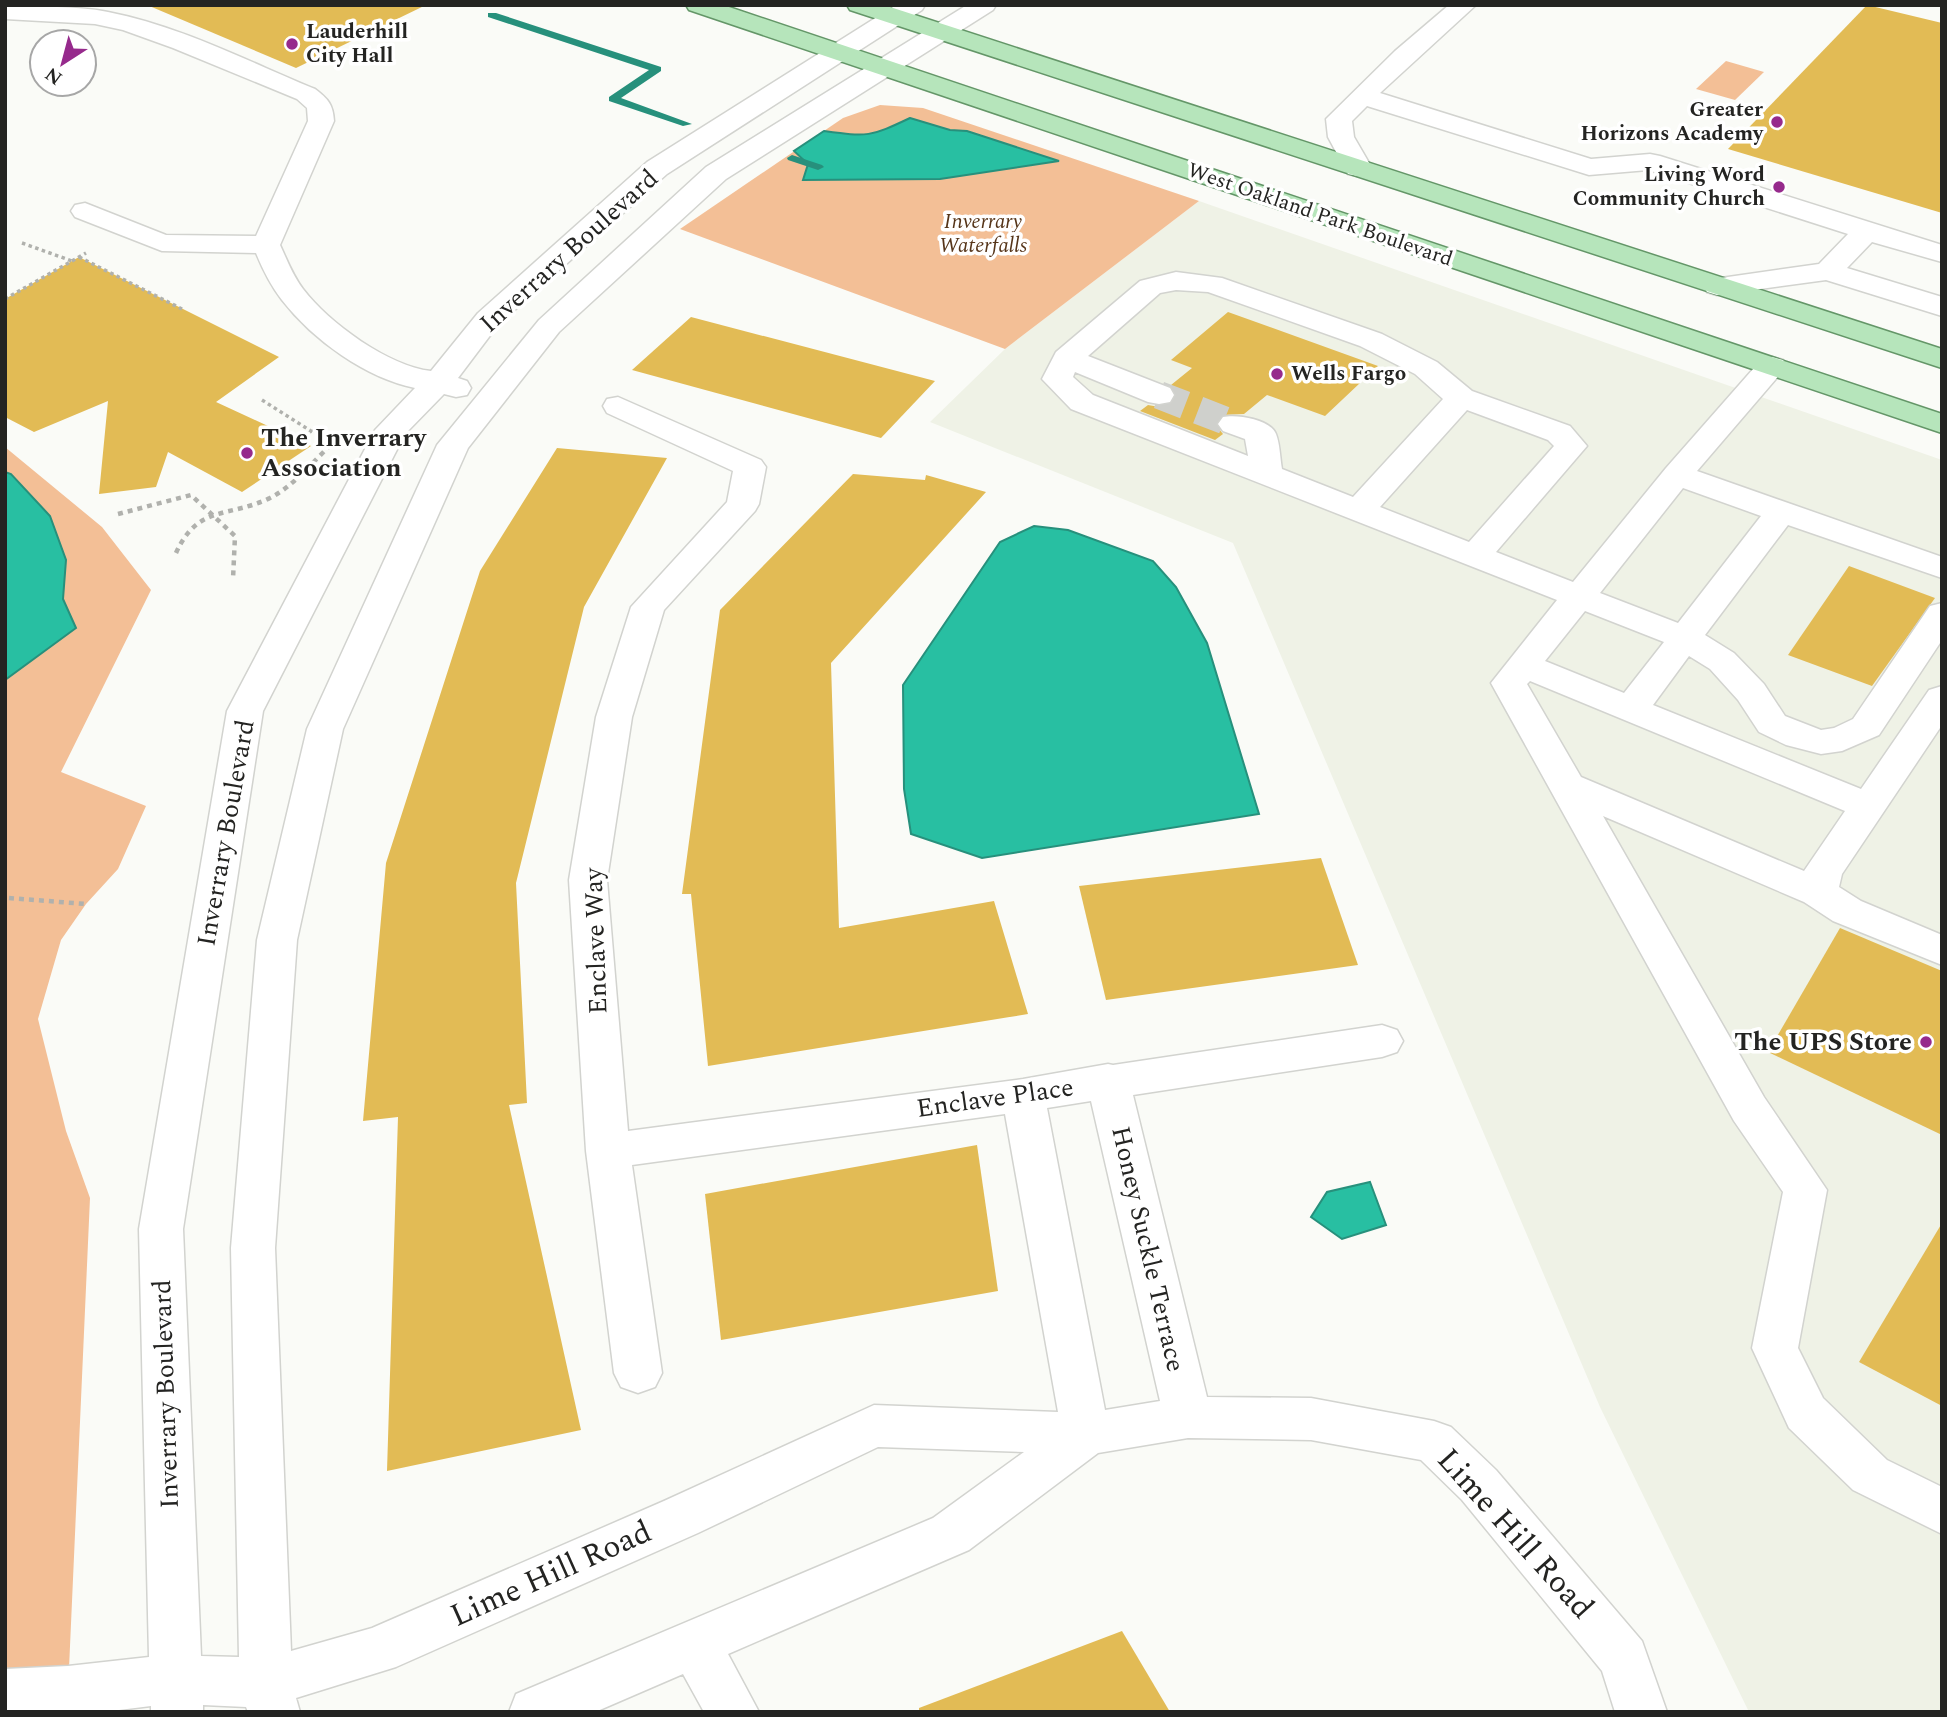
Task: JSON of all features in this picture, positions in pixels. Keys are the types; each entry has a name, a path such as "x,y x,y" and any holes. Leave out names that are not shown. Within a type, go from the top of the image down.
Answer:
{"main road":[{"name":"West Oakland Park Boulevard","path":"698,5 1942,424"},
{"path":"859,5 903,11 940,32 1942,359"}],"street":[{"name":"Inverrary Boulevard","path":"270,1697 253,1248 277,940 324,729 453,444 484,410 548,326 716,173 984,5"},
{"path":"1358,169 1341,137 1339,119 1404,56 1464,5"},
{"name":"Inverrary Boulevard","path":"176,1695 161,1229 245,711 391,430 439,381 488,319 657,168 903,11"},
{"path":"11,23 55,18 104,18 136,26 306,94 320,106 321,121 266,246"},
{"path":"1362,96 1589,167 1650,163 1942,254"},
{"path":"85,211 162,243 266,246"},
{"path":"1828,271 1867,231"},
{"path":"266,246 290,292 313,317 400,375 456,386 459,396 453,444"},
{"path":"1717,286 1828,271 1942,307"},
{"path":"1476,554 1571,446 1559,433 1461,398 1426,368 1371,340 1212,284 1176,281 1150,288 1067,358 1057,379 1082,402 1685,638 1722,661 1751,692 1772,724 1799,737 1821,742 1842,739 1866,727 1942,614"},
{"path":"1067,358 1159,395"},
{"path":"1772,366 1677,475 1509,683 1749,1109 1805,1190 1775,1348 1806,1413 1870,1475 1942,1512"},
{"path":"1359,510 1461,398"},
{"name":"Enclave Way","path":"618,406 750,467 743,504 648,607 614,718 588,880 608,1151 638,1373"},
{"path":"1234,424 1260,434 1267,474"},
{"path":"1677,475 1942,568"},
{"path":"1631,709 1781,512"},
{"path":"1523,665 1868,806"},
{"path":"1818,892 1823,872 1942,698"},
{"path":"1567,786 1818,892 1847,911 1942,951"},
{"name":"Enclave Place","path":"608,1151 1023,1095 1108,1080 1382,1041"},
{"name":"Honey Suckle Terrace","path":"1108,1080 1188,1417"},
{"path":"1023,1095 1070,1357 1087,1434"},
{"name":"Lime Hill Road","path":"5,1695 68,1691 270,1697 681,1517 874,1426 1087,1434 1188,1417 1311,1419 1434,1442 1479,1485 1623,1658 1641,1712"},
{"name":"Lime Hill Road","path":"535,1712 951,1534 1087,1434"},
{"path":"694,1645 733,1712"}],"path":[{"path":"5,299 126,229"},
{"path":"22,243 72,261"},
{"path":"79,257 182,309"},
{"path":"176,553 183,534 210,514 271,497 332,444 262,400"},
{"path":"118,513 191,495 235,536 233,579"},
{"path":"9,898 86,904"}],"shaded area":[{"path":"910,118 950,130 967,131 1059,161 940,179 803,180 808,164 794,151 824,131 869,134"},
{"path":"1199,201 1942,460 1942,1712 1749,1712 1600,1407 1233,543 930,422 1005,349"},
{"path":"5,472 11,474 50,516 66,560 63,599 76,628 5,680"},
{"path":"1034,526 1068,530 1153,561 1176,587 1207,643 1259,814 982,858 911,834 904,789 903,685 1000,542"},
{"path":"1370,1182 1386,1225 1342,1239 1311,1217 1327,1192"}],"green space":[{"path":"1726,61 1764,72 1735,100 1696,89"},
{"name":"Inverrary Waterfalls","path":"880,105 923,108 1199,201 1005,349 680,229 843,118"},
{"path":"5,447 102,527 151,590 61,772 146,806 118,869 86,904 61,940 38,1019 66,1131 90,1198 68,1691 5,1694"}],"building":[{"name":"Lauderhill City Hall","path":"147,5 426,5 296,68"},
{"path":"1867,5 1942,23 1942,213 1728,149"},
{"path":"79,257 279,357 216,402 311,446 242,492 168,452 156,487 99,494 108,401 34,432 5,417 5,299"},
{"name":"Wells Fargo","path":"1228,312 1378,366 1325,416 1267,395 1244,414 1221,415 1215,424 1223,434 1215,440 1140,411 1148,405 1159,407 1172,403 1176,394 1171,385 1192,368 1171,360"},
{"path":"691,317 935,381 881,438 632,370"},
{"path":"557,448 667,458 584,607 516,883 527,1103 509,1105 581,1430 387,1471 398,1117 363,1121 386,863 480,571"},
{"path":"853,474 925,480 926,475 986,492 831,663 839,928 994,901 1028,1014 708,1066 691,894 682,894 720,610"},
{"path":"1849,566 1935,598 1872,686 1788,655"},
{"path":"1321,858 1358,965 1106,1000 1079,886"},
{"path":"1840,928 1942,971 1942,1135 1768,1052"},
{"path":"977,1145 998,1291 721,1340 705,1194"},
{"path":"1942,1223 1942,1406 1859,1362"},
{"path":"1122,1631 1170,1712 919,1712 919,1708"}],"waterway":[{"path":"492,15 657,69 613,99 687,124"},
{"path":"792,158 818,167"}],"tunnel":[{"path":"1159,395 1234,424"}],"place":[{"name":"Lauderhill City Hall","path":"292,44"},
{"name":"Greater Horizons Academy","path":"1777,122"},
{"name":"Living Word Community Church","path":"1779,187"},
{"name":"Wells Fargo","path":"1277,374"},
{"name":"The Inverrary Association","path":"247,453"},
{"name":"The UPS Store","path":"1926,1042"}]}
